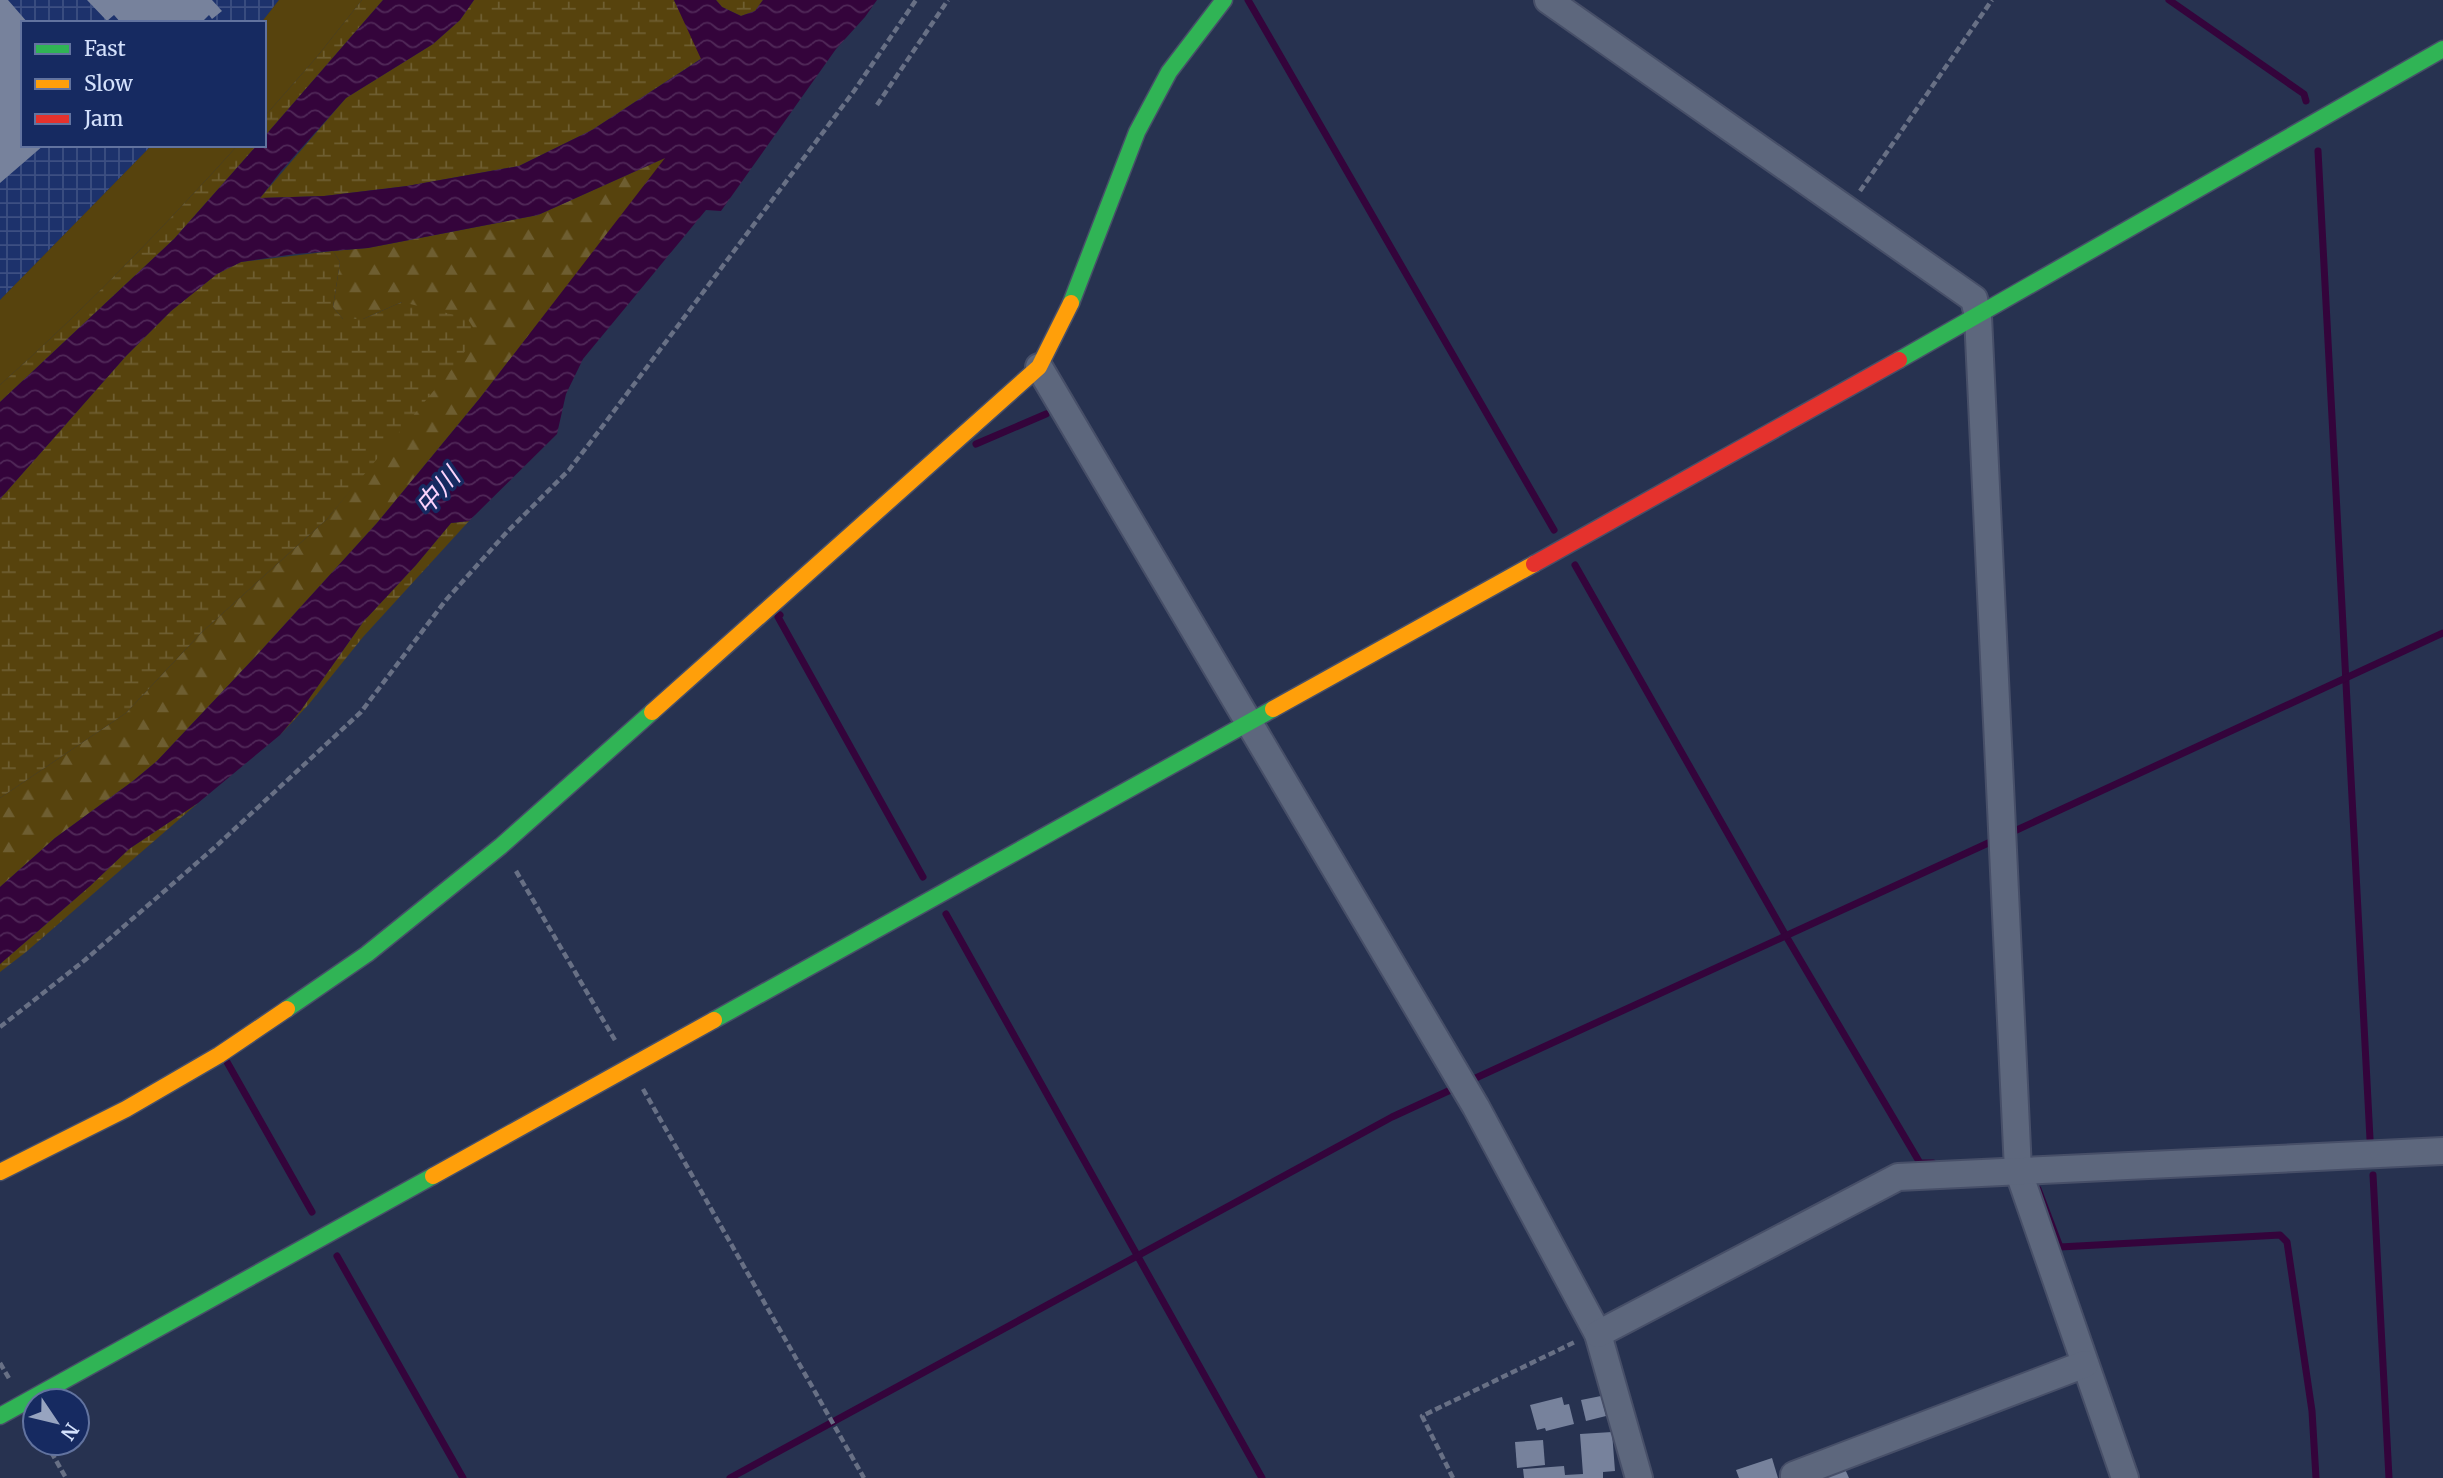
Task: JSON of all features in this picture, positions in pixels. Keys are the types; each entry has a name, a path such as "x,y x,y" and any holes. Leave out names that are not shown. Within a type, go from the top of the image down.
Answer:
{"street":[{"path":"0,1172 126,1109 219,1055 367,954 501,846 1039,367 1066,312 1137,132 1170,72 1224,0"},
{"path":"1548,0 1974,299 1978,316 2018,1170 2125,1478"},
{"path":"0,1416 1978,316 2443,49"},
{"path":"1039,367 1462,1084 1598,1335 1639,1478"},
{"path":"1598,1335 1898,1177 2443,1151"},
{"path":"1794,1478 1794,1475 2085,1364"}],"path":[{"path":"0,1027 85,960 214,848 361,712 446,600 507,531 569,470 599,432 854,91 916,0"},
{"path":"877,105 948,0"},
{"path":"1847,208 1992,0"},
{"path":"501,846 864,1478"},
{"path":"1453,1478 1422,1416 1565,1345 1598,1335"},
{"path":"54,1457 66,1478"}],"shaded area":[{"path":"0,0 279,0 263,21 21,21 21,147 150,147 0,300"}],"green space":[{"path":"279,0 362,0 266,115 266,21 263,21"},
{"path":"362,0 383,0 266,135 266,115"},
{"path":"474,0 674,0 702,58 592,130 519,166 407,186 324,196 260,198 346,98 433,44 460,20"},
{"path":"716,0 763,0 755,11 741,16 722,7"},
{"path":"150,147 236,147 122,268 0,385 0,300"},
{"path":"236,147 255,147 174,239 0,402 0,385 62,328"},
{"path":"667,157 480,398 377,523 257,655 157,761 55,838 0,887 0,798 126,713 202,632 327,519 391,440 402,302 363,319 343,319 333,307 340,262 333,251 368,248 538,215"},
{"path":"333,251 340,262 333,307 343,319 363,319 402,302 467,318 476,332 461,358 327,519 202,632 126,713 0,798 0,499 126,356 171,311 217,274 241,262"},
{"path":"469,521 363,637 280,735 301,710 363,622 451,523"},
{"path":"198,803 0,972 0,964 129,849"}],"water":[{"name":"中川","path":"383,0 474,0 460,20 433,44 346,98 260,198 324,196 407,186 519,166 592,130 701,59 674,0 716,0 722,7 741,16 755,11 763,0 877,0 836,49 721,211 706,210 583,359 566,394 557,434 469,521 451,523 363,622 301,710 280,735 198,803 129,849 0,964 0,887 55,838 157,761 257,655 377,523 480,398 665,158 538,215 368,248 241,262 217,274 171,311 126,356 0,499 0,402 174,239 255,147 266,147 266,135"}],"building":[{"path":"0,0 8,0 26,21 21,21 21,147 42,147 0,183"},
{"path":"87,0 212,0 222,11 212,19 209,15 203,21 119,21 114,15 107,21"},
{"path":"1601,1396 1606,1416 1586,1421 1581,1400"},
{"path":"1562,1397 1564,1405 1569,1404 1574,1424 1546,1431 1545,1428 1537,1430 1530,1405"},
{"path":"1612,1432 1615,1471 1603,1472 1603,1478 1524,1478 1523,1469 1564,1466 1565,1475 1583,1474 1580,1434"},
{"path":"1543,1440 1545,1465 1517,1468 1515,1442"},
{"path":"1772,1458 1778,1478 1739,1478 1736,1470"},
{"path":"1845,1469 1849,1478 1824,1478"}],"waterway":[{"path":"1248,0 1554,530"},
{"path":"2169,0 2304,94 2306,101"},
{"path":"2318,151 2370,1139"},
{"path":"976,444 1046,414"},
{"path":"1575,565 1786,936 1920,1163 1933,1163"},
{"path":"780,615 778,617 923,877"},
{"path":"2008,834 2443,633"},
{"path":"1467,1082 1997,839"},
{"path":"946,914 1262,1478"},
{"path":"227,1062 312,1212"},
{"path":"730,1478 1392,1117 1457,1087"},
{"path":"2373,1175 2389,1478"},
{"path":"2038,1189 2060,1247 2280,1235 2287,1242 2312,1411 2316,1478"},
{"path":"337,1256 463,1478"}],"traffic: fast":[{"path":"1071,303 1137,132 1169,72 1224,0"},
{"path":"1899,360 2443,49"},
{"path":"714,1020 1273,709"},
{"path":"287,1009 367,954 501,846 652,712"},
{"path":"0,1416 433,1176"}],"traffic: slow":[{"path":"652,712 1039,367 1071,303"},
{"path":"1273,709 1534,564"},
{"path":"0,1172 126,1109 219,1055 287,1009"},
{"path":"433,1176 714,1020"}],"traffic: jam":[{"path":"1534,564 1899,360"}]}
